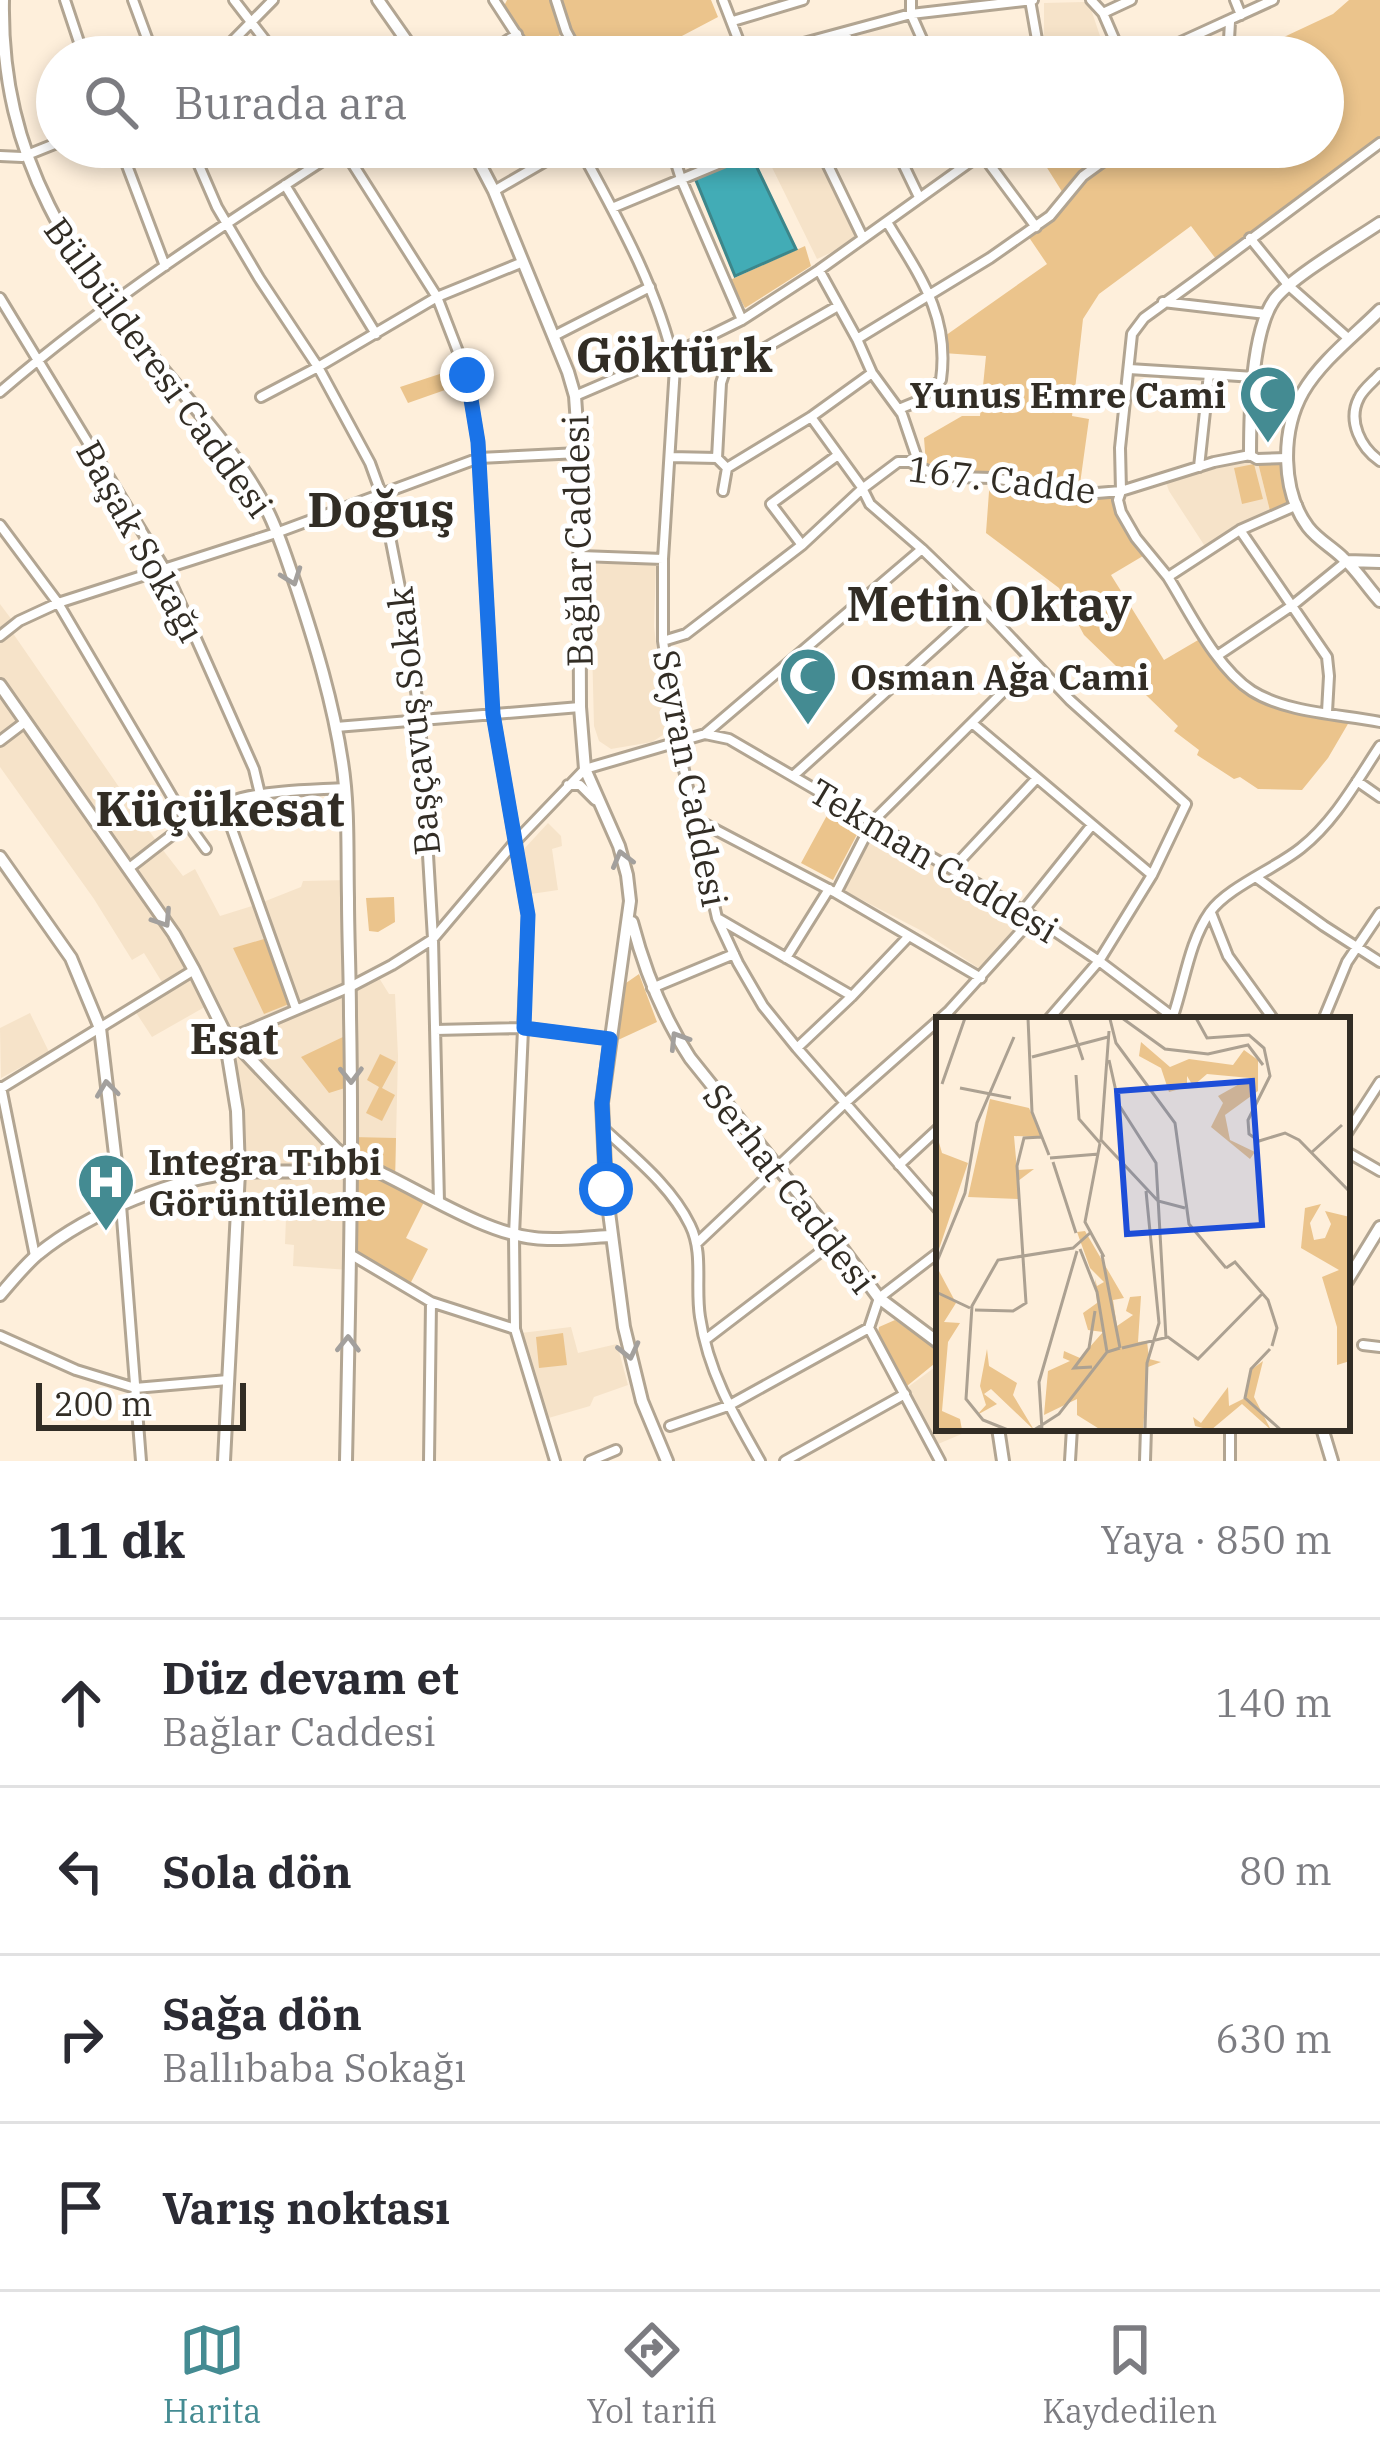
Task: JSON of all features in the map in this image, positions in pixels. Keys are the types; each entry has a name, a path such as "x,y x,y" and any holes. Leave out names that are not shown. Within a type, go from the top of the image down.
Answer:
{"main road":[{"name":"Bülbülderesi Caddesi","path":"4,0 2,75 34,186 110,305 211,426 268,512 297,587 336,728 345,788 350,987 346,1461"},
{"path":"378,0 403,36"},
{"name":"Bağlar Caddesi","path":"482,168 554,336 574,396 585,769 624,862 629,914 602,1103 610,1236 632,1365 667,1461"},
{"path":"1250,455 1254,377 1267,314 1275,298 1380,223"},
{"path":"1380,310 1304,391 1291,426 1287,458 1297,505 1310,530 1347,560 1380,601"},
{"path":"1347,560 1380,562"},
{"path":"0,685 129,868 194,970 228,1039 311,1125 352,1162 514,1235 545,1239 610,1236"},
{"path":"0,857 71,958 100,1028 122,1205"},
{"name":"Serhat Caddesi","path":"629,914 651,988 690,1058 879,1298"},
{"path":"224,1461 239,1172 228,1039"},
{"path":"0,1295 35,1256 122,1205 172,1187 239,1172 322,1171 352,1162"},
{"path":"1350,1276 1380,1227"},
{"path":"879,1298 936,1341"},
{"path":"998,1431 1003,1461"},
{"path":"1323,1431 1332,1461"}],"street":[{"path":"64,0 77,36"},
{"path":"133,0 146,36"},
{"path":"234,0 263,36"},
{"path":"239,36 273,0"},
{"path":"494,0 504,5 514,36"},
{"path":"556,0 569,36"},
{"path":"724,0 739,36"},
{"path":"733,22 802,0"},
{"path":"911,0 911,14 921,36"},
{"path":"829,36 911,14 1031,0 1037,36"},
{"path":"1091,0 1113,36"},
{"path":"1103,14 1131,0"},
{"path":"1235,0 1241,15"},
{"path":"1197,36 1273,0"},
{"path":"1229,36 1230,22"},
{"path":"845,32 847,36"},
{"path":"1380,143 1163,302 1132,334 1118,500 1126,522 1168,577 1217,656 1252,691 1271,700 1380,722"},
{"path":"0,156 22,157 36,151"},
{"path":"128,168 165,266"},
{"name":"Başçavuş Sokak","path":"201,168 226,223 318,368 370,463 382,496 406,613 420,720 433,939 439,1202"},
{"path":"0,392 110,305 311,168"},
{"path":"356,168 437,297 467,375 478,458 493,714 528,915 514,1235 515,1329 555,1461"},
{"path":"494,191 536,168"},
{"name":"Seyran Caddesi","path":"587,168 650,287 673,354 663,641 678,743 717,918 763,1006 936,1207"},
{"path":"677,168 742,320"},
{"path":"612,208 708,168"},
{"path":"829,168 863,238"},
{"path":"906,168 920,197"},
{"path":"574,396 742,320 962,168"},
{"path":"994,168 1036,227"},
{"path":"857,339 1036,227 1094,168"},
{"path":"285,185 376,334"},
{"path":"887,222 931,295 942,338 941,380 916,402 899,409"},
{"path":"1250,238 1289,286 1350,340"},
{"path":"261,397 437,297 523,262"},
{"path":"818,270 872,373 899,409 919,465"},
{"path":"554,336 650,287"},
{"name":"Başak Sokağı","path":"0,298 166,571 254,769 260,794"},
{"path":"1163,302 1267,314"},
{"path":"717,458 725,371 838,306"},
{"path":"1129,369 1254,377"},
{"path":"723,491 727,468 872,373"},
{"path":"1199,466 1209,374"},
{"path":"1380,374 1359,398 1354,421 1360,440 1380,461"},
{"path":"811,417 870,504 981,606 1070,700 1186,804 1152,875 1099,961 1051,1017"},
{"path":"0,636 19,621 58,603 166,571 478,458 579,453"},
{"path":"802,545 771,504 838,455"},
{"name":"167. Cadde","path":"663,641 686,634 802,545 898,462 957,477 1097,493 1121,491 1250,455 1287,458"},
{"path":"670,457 717,458 727,468"},
{"path":"1168,577 1240,530 1297,505"},
{"path":"0,525 58,603 206,849"},
{"path":"1240,530 1327,656 1327,712"},
{"path":"228,1039 350,987 433,939 585,769 706,734 922,549"},
{"path":"580,556 663,559"},
{"path":"1217,656 1293,605 1347,560"},
{"path":"793,776 981,606"},
{"path":"786,958 833,891 872,821 1033,662"},
{"path":"336,728 580,707"},
{"path":"0,741 26,721"},
{"path":"973,723 1152,875"},
{"name":"Tekman Caddesi","path":"706,734 729,739 1034,917 1173,1017"},
{"path":"1174,1017 1192,949 1210,912 1228,893 1313,837 1380,746"},
{"path":"953,868 1037,778"},
{"path":"1357,781 1380,797"},
{"path":"567,785 584,788 603,808"},
{"path":"129,868 223,804 260,794 345,788"},
{"path":"223,804 296,1009"},
{"path":"696,819 833,891 982,978"},
{"path":"1023,911 1092,825"},
{"path":"1257,878 1380,962"},
{"path":"1210,912 1228,956 1269,1017"},
{"path":"1323,1017 1357,946 1380,913"},
{"path":"942,1017 1034,917"},
{"path":"717,918 852,996"},
{"path":"796,1048 909,936"},
{"path":"651,988 734,954"},
{"path":"35,1256 0,1088 194,970"},
{"path":"697,1243 936,1022"},
{"path":"435,1030 524,1028 610,1039"},
{"path":"1350,1128 1380,1082"},
{"path":"603,1128 665,1187 690,1224 697,1243 698,1300 710,1362 728,1406 760,1461"},
{"path":"899,1165 936,1131"},
{"path":"1350,1154 1380,1171"},
{"path":"122,1205 142,1461"},
{"path":"705,1340 836,1240"},
{"path":"349,1254 431,1302 515,1329"},
{"path":"879,1298 936,1254"},
{"name":"Serhat Caddesi","path":"879,1298 869,1328 940,1461"},
{"path":"429,1461 431,1302"},
{"path":"670,1426 728,1406 869,1328"},
{"path":"0,1336 58,1363 134,1388 228,1380"},
{"path":"1363,1345 1380,1347"},
{"path":"785,1461 905,1394"},
{"path":"1070,1461 1072,1431"},
{"path":"1144,1461 1145,1431"},
{"path":"1229,1431 1230,1461"},
{"path":"590,1461 611,1455"}],"shaded area":[{"path":"507,0 711,0 718,17 682,36 569,36 566,31 558,36 518,36 502,10"},
{"path":"1349,0 1380,0 1380,143 1219,263 1191,226 1099,294 1083,319 1072,416 1089,419 1079,491 1121,491 1118,500 1148,553 1111,575 1164,660 1205,636 1238,680 1271,700 1352,717 1302,790 1258,789 1197,755 1199,750 1174,731 1178,726 1084,635 1059,588 986,533 990,478 957,477 926,464 924,438 962,416 980,416 986,356 943,353 942,338 1047,264 1026,233 1066,198 1047,168 1344,168 1344,36 1286,36 1333,14"},
{"path":"1084,2 1090,6 1100,36 1044,36 1044,3"},
{"path":"772,168 829,168 863,238 817,259"},
{"path":"805,246 811,266 745,308 730,280"},
{"path":"455,369 462,384 408,403 400,387"},
{"path":"1250,455 1257,459 1271,515 1208,551 1164,477"},
{"path":"1287,458 1297,505 1271,515 1257,459"},
{"path":"1254,464 1263,499 1242,504 1234,468"},
{"path":"590,564 656,564 654,626 666,733 652,742 611,749 599,741 594,726"},
{"path":"0,604 15,624 10,629 159,845 183,876 195,869 220,916 301,887 303,881 348,880 350,986 376,973 389,994 395,994 398,1056 395,1180 349,1270 293,1266 294,1245 285,1244 286,1218 237,1215 239,1172 228,1039 210,1004 152,1037 133,1008 165,987 144,953 132,960 0,767"},
{"path":"831,808 862,825 833,880 801,863"},
{"path":"548,823 561,836 562,846 552,849 558,890 531,894 524,849"},
{"path":"874,833 1020,917 1014,933 980,969 922,931 843,890"},
{"path":"394,897 395,922 378,932 369,931 366,898"},
{"path":"264,939 289,1004 264,1014 233,948"},
{"path":"639,974 657,1022 618,1040 626,983"},
{"path":"30,1013 49,1052 1,1078 0,1028"},
{"path":"345,1036 348,1087 329,1093 301,1057"},
{"path":"380,1054 396,1062 382,1088 395,1095 382,1121 366,1113 379,1087 367,1080"},
{"path":"352,1137 396,1138 395,1180 427,1196 406,1238 428,1249 408,1288 349,1254"},
{"path":"895,1320 936,1349 936,1362 907,1386 879,1327"},
{"path":"571,1327 578,1353 617,1344 628,1385 594,1397 590,1406 545,1419 521,1333"},
{"path":"563,1333 567,1365 539,1368 536,1337"},
{"path":"936,1366 936,1431 969,1431 938,1444 908,1387"}],"water":[{"path":"719,168 757,168 796,249 735,276 695,178"}],"place":[{"name":"Yunus Emre Cami","path":"1268,445"},
{"name":"Osman Ağa Cami","path":"808,727"},
{"name":"Integra Tıbbi Görüntüleme","path":"106,1233"}],"district":[{"name":"Göktürk","path":"674,354"},
{"name":"Doğuş","path":"381,509"},
{"name":"Metin Oktay","path":"989,603"},
{"name":"Küçükesat","path":"220,808"},
{"name":"Esat","path":"234,1038"}],"route":[{"path":"467,375 478,442 493,714 528,915 524,1028 610,1039 602,1103 606,1189"}]}
